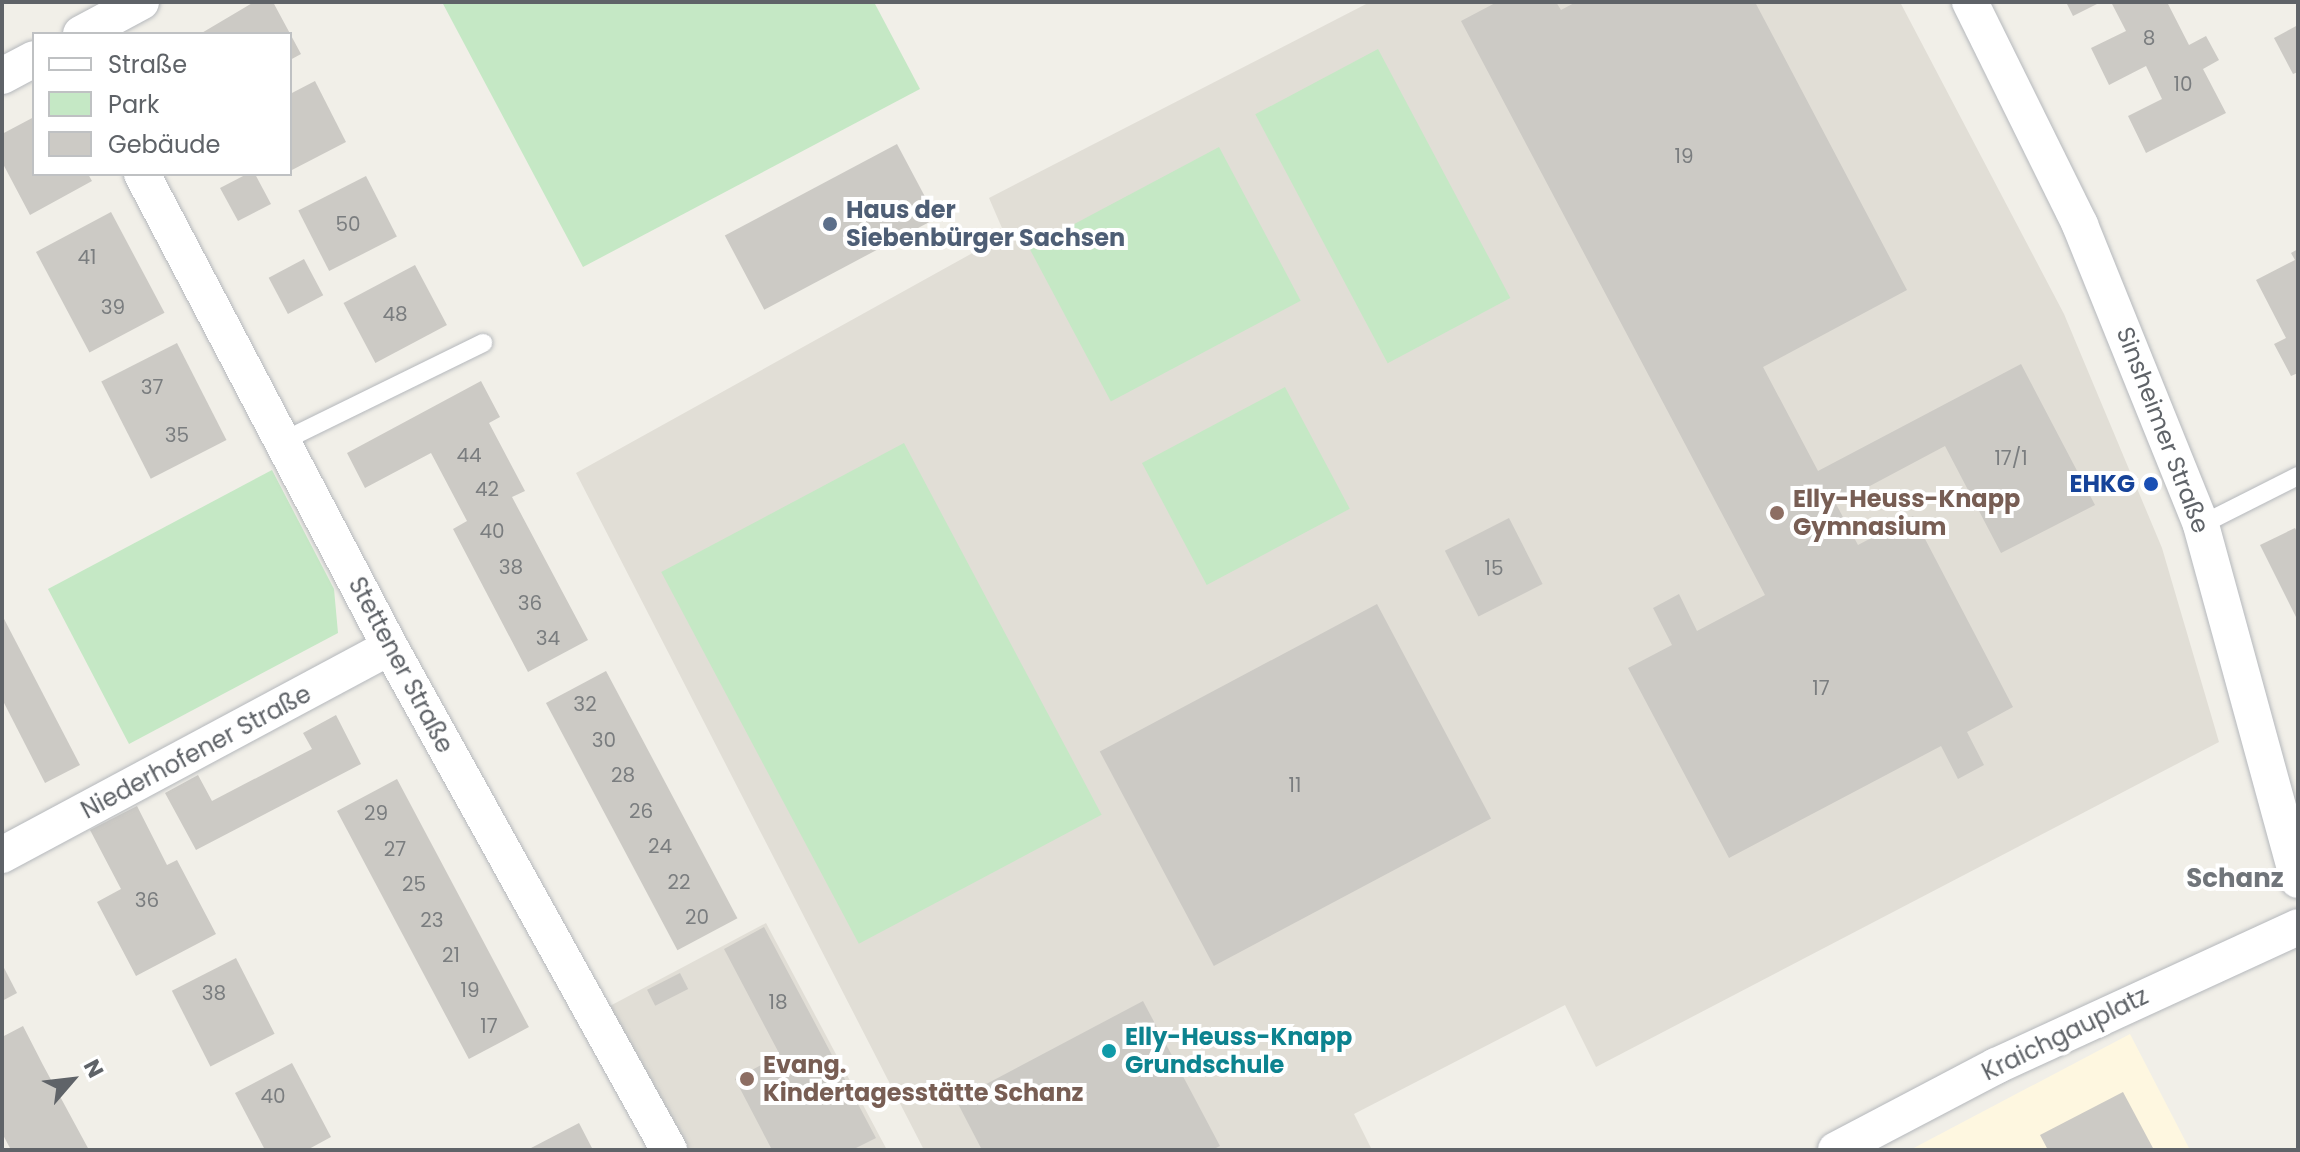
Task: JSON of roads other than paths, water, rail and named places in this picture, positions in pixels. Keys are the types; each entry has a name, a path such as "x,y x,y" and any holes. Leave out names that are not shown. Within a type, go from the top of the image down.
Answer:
{"street":[{"path":"85,32 141,2"},
{"name":"Sinsheimer Straße","path":"1970,2 2080,225 2201,525 2298,880"},
{"path":"2,76 32,60"},
{"name":"Stettener Straße","path":"143,176 390,647 669,1150"},
{"name":"Niederhofener Straße","path":"2,855 390,647"},
{"name":"Kraichgauplatz","path":"1836,1150 1996,1066 2298,927"}],"lane":[{"path":"283,441 483,343"},
{"path":"2201,525 2296,481"}],"place":[{"name":"Haus der Siebenbürger Sachsen","path":"830,224"},
{"name":"EHKG","path":"2151,484"},
{"name":"Elly-Heuss-Knapp Gymnasium","path":"1777,513"},
{"name":"Elly-Heuss-Knapp Grundschule","path":"1109,1051"},
{"name":"Evang. Kindertagesstätte Schanz","path":"747,1079"}],"district":[{"name":"Schanz","path":"2235,879"}]}
